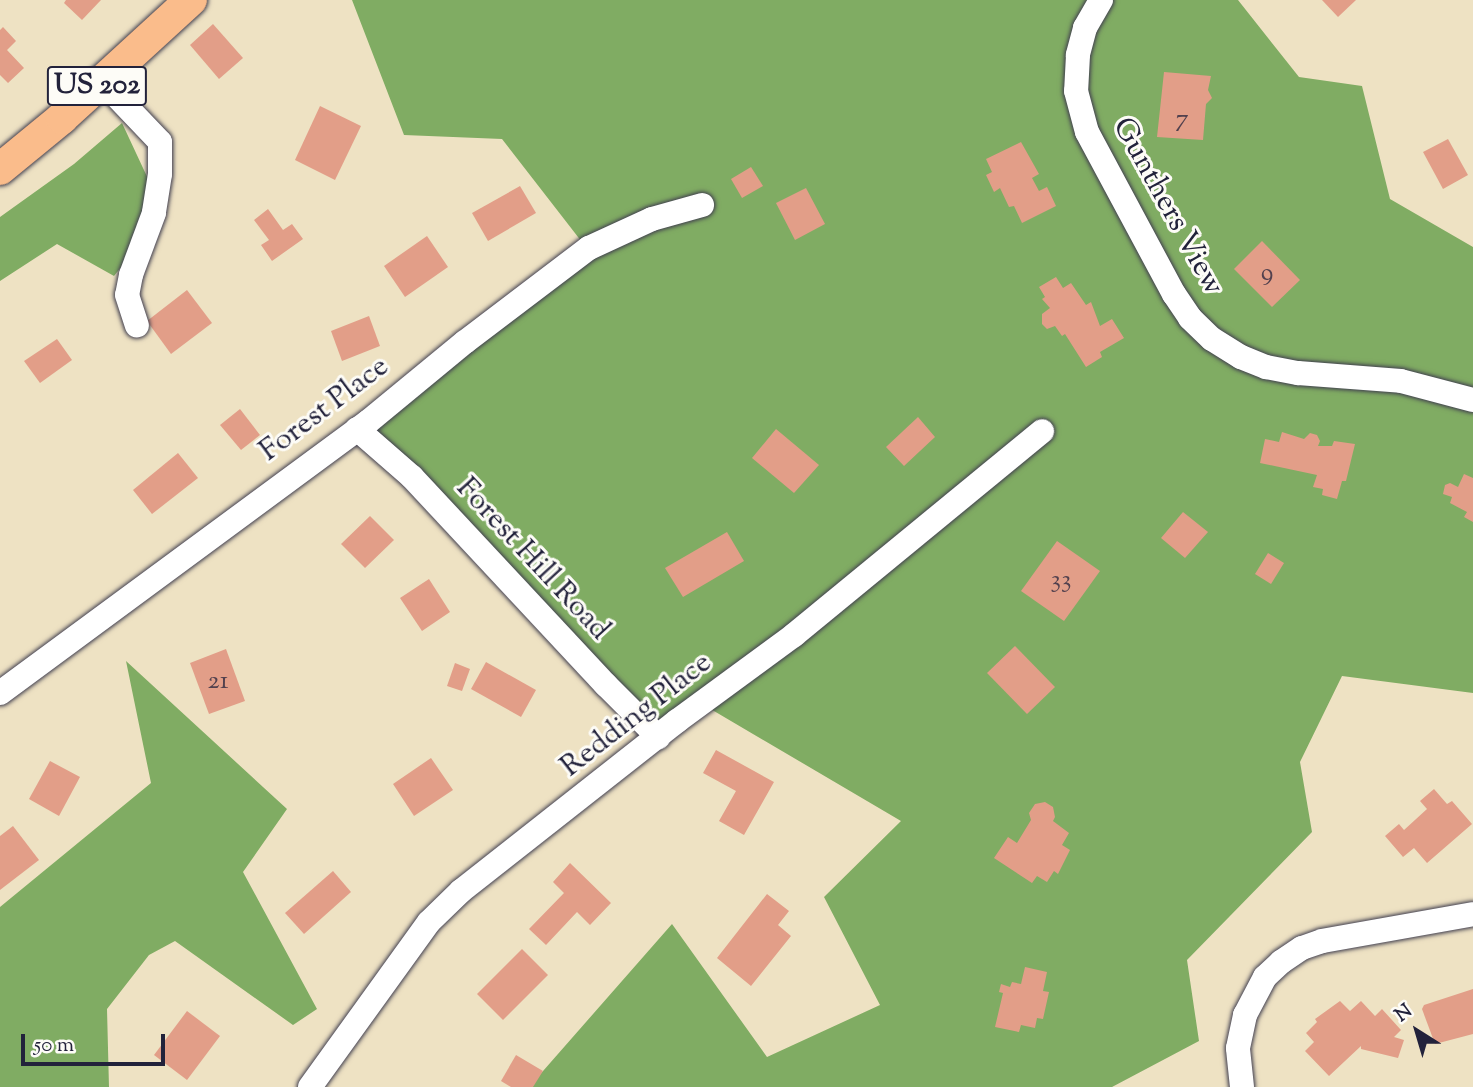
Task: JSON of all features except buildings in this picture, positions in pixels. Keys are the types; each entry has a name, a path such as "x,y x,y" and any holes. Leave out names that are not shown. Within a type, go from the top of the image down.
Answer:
{"main road":[{"name":"US 202","path":"0,169 191,0"}],"street":[{"name":"Gunthers View","path":"1101,0 1085,28 1078,55 1076,91 1087,132 1174,294 1191,318 1212,340 1241,357 1266,367 1298,373 1401,381 1473,400"},
{"path":"102,81 160,142 160,174 154,213 131,275 128,295 137,326"},
{"name":"Forest Place","path":"0,693 357,429 464,342 589,248 652,219 702,205"},
{"name":"Forest Hill Road","path":"357,429 412,477 658,737"},
{"name":"Redding Place","path":"310,1087 429,922 461,891 794,635 1042,431"},
{"path":"1242,1087 1238,1048 1245,1015 1265,977 1281,962 1302,948 1348,935 1473,914"}],"green space":[{"path":"352,0 1238,0 1299,77 1362,86 1390,199 1473,247 1473,693 1342,676 1300,762 1312,832 1187,960 1199,1041 1112,1087 529,1087 672,924 767,1057 880,1005 824,897 901,821 697,701 654,733 358,425 585,246 502,139 404,135"},
{"path":"122,123 164,213 114,276 57,244 0,281 0,217 74,164"},
{"path":"126,661 287,809 243,872 317,1009 293,1025 175,941 149,955 107,1009 109,1087 0,1087 0,907 151,783"}]}
